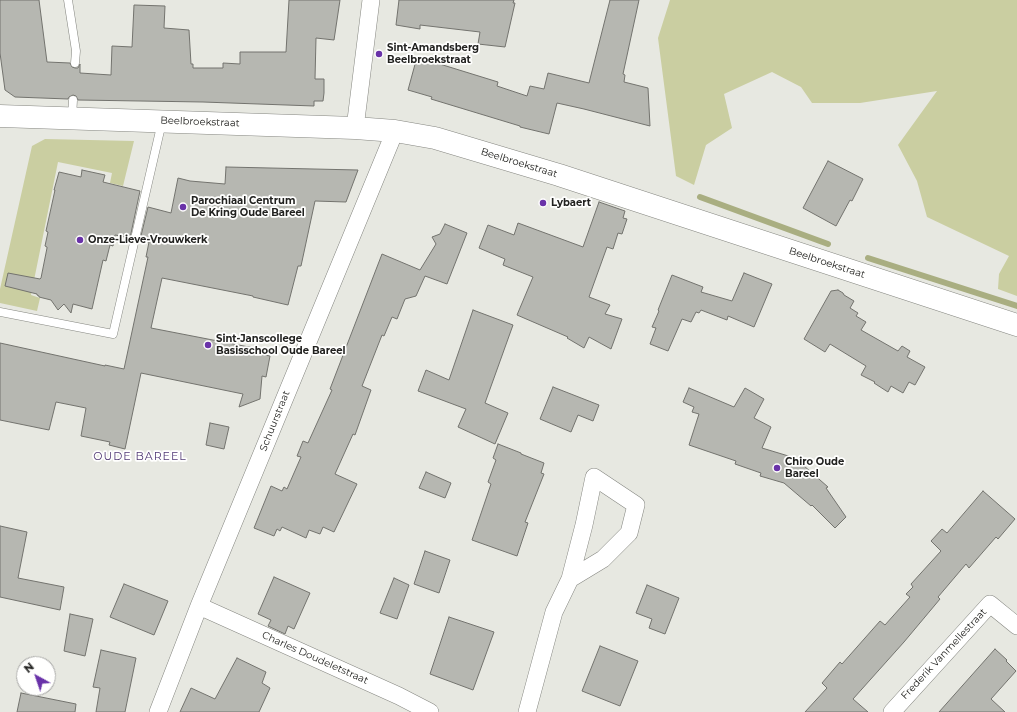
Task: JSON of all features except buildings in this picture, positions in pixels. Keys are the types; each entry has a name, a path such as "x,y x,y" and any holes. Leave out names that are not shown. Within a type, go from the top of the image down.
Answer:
{"street":[{"path":"355,128 371,0"},
{"name":"Beelbroekstraat","path":"0,116 72,109 162,121 355,128 395,131 435,138 559,175 1017,325"},
{"name":"Schuurstraat","path":"158,712 199,606 395,131"},
{"path":"527,712 554,612 570,579 584,525 594,477 636,505 630,533 603,559 570,579"},
{"name":"Frederik Vanmellestraat","path":"892,712 990,604 1017,626"},
{"name":"Charles Doudeletstraat","path":"199,606 399,696 430,712"}],"lane":[{"path":"68,0 76,51 75,63"},
{"path":"0,312 113,334 162,121"}],"green space":[{"path":"670,0 1017,0 1017,296 998,289 999,274 1009,256 927,217 917,181 898,145 937,91 860,103 812,103 801,87 772,72 724,94 732,128 706,145 694,185 676,176 658,38"},
{"path":"45,139 134,141 123,186 110,183 112,173 58,162 31,295 40,298 37,311 0,303 0,289 32,146"}],"waterway":[{"path":"700,197 828,244"},
{"path":"868,258 1017,306"}],"place":[{"name":"Sint-Amandsberg Beelbroekstraat","path":"379,54"},
{"name":"Lybaert","path":"543,203"},
{"name":"Parochiaal Centrum De Kring Oude Bareel","path":"183,207"},
{"name":"Onze-Lieve-Vrouwkerk","path":"80,240"},
{"name":"Sint-Janscollege Basisschool Oude Bareel","path":"208,345"},
{"name":"Chiro Oude Bareel","path":"777,468"}],"district":[{"name":"OUDE BAREEL","path":"140,457"}]}
